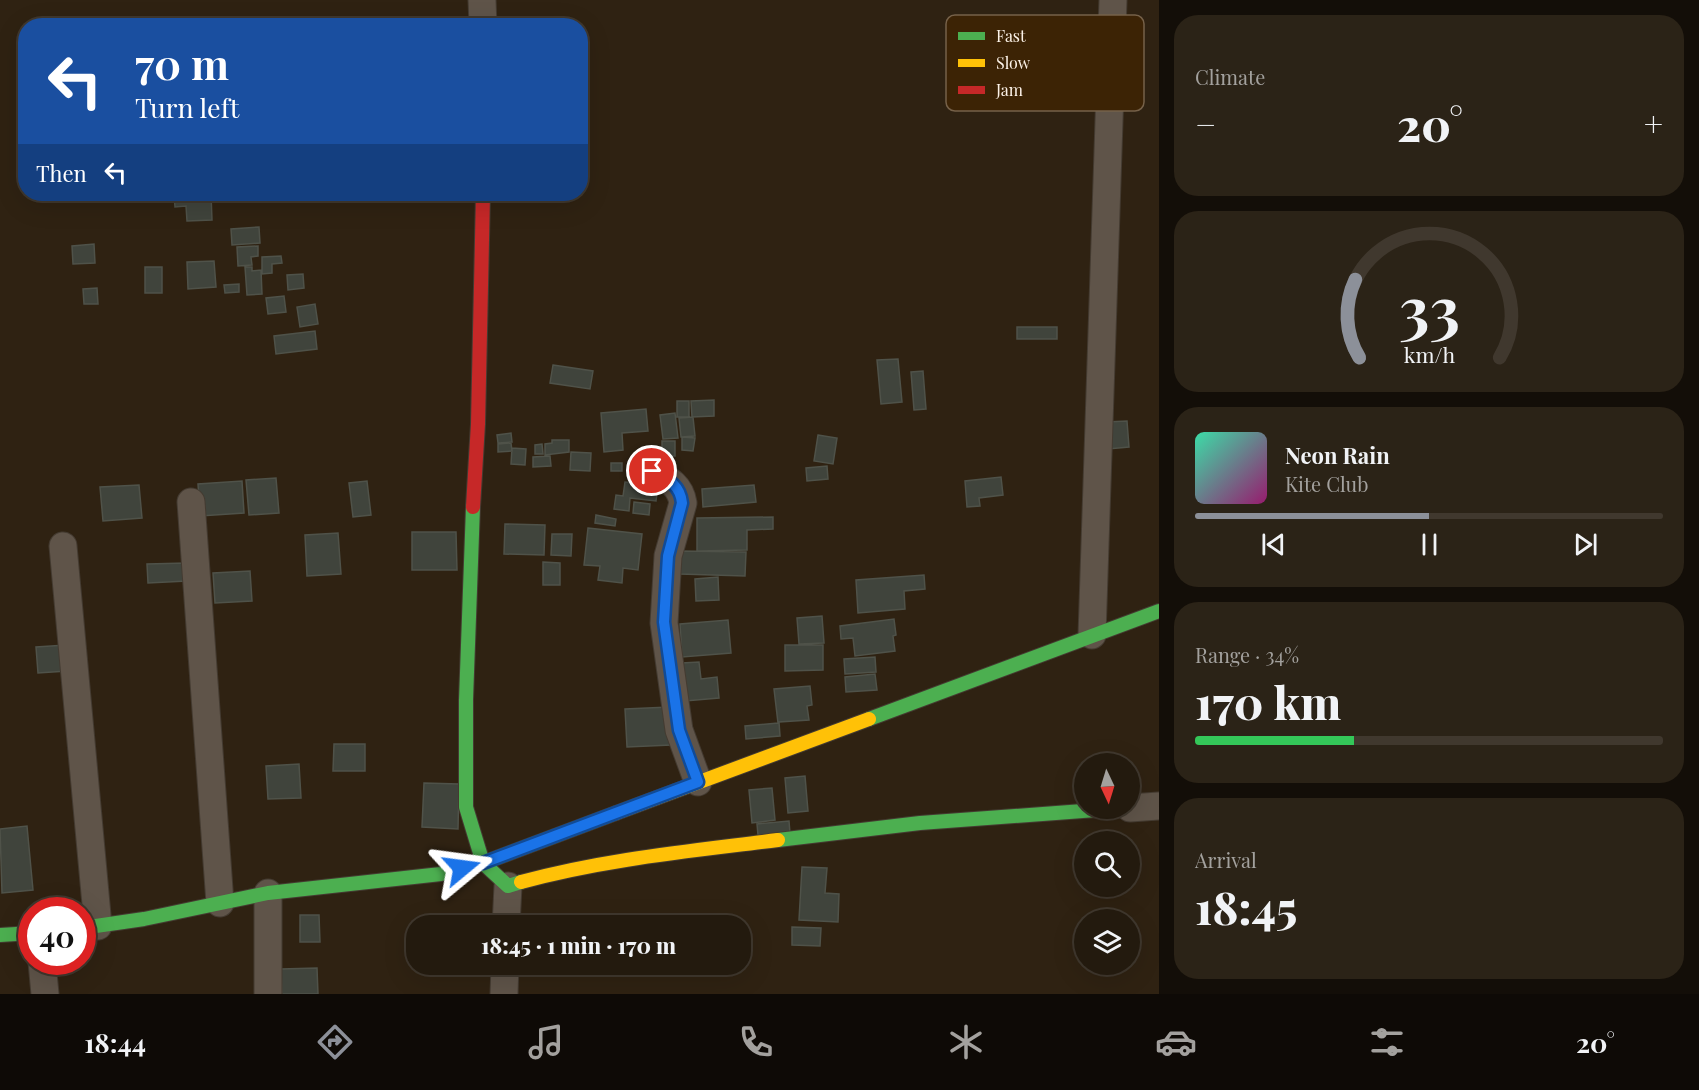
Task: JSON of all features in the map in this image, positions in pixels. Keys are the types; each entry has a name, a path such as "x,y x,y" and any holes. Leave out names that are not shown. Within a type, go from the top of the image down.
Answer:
{"street":[{"path":"483,0 483,18"},
{"path":"1113,0 1113,15"},
{"path":"1092,635 1109,111"},
{"path":"483,201 478,424 466,700 466,807 483,863 508,886"},
{"path":"652,471 674,483 681,495 682,503 668,556 664,622 679,730 698,782"},
{"path":"191,502 220,903"},
{"path":"63,546 88,897"},
{"path":"96,926 144,919 268,893 441,874 483,863 1159,611"},
{"path":"1140,807 1159,806"},
{"path":"508,886 561,871 660,855 920,823 1074,812"},
{"path":"507,915 508,886"},
{"path":"268,893 268,994"},
{"path":"0,935 18,934"},
{"path":"43,975 45,994"},
{"path":"504,994 505,975"}],"building":[{"path":"175,201 211,201 212,220 187,221 186,206 175,207"},
{"path":"259,227 260,243 232,245 231,229"},
{"path":"94,244 95,263 73,264 72,246"},
{"path":"258,246 258,256 251,257 252,265 238,266 237,247"},
{"path":"281,256 282,263 272,264 272,273 262,274 262,257"},
{"path":"214,261 216,287 188,289 187,262"},
{"path":"145,267 162,267 162,293 145,293"},
{"path":"245,267 252,267 252,271 261,270 262,294 247,295"},
{"path":"303,274 304,288 288,290 287,275"},
{"path":"239,284 239,292 225,293 224,285"},
{"path":"97,288 98,304 84,304 83,289"},
{"path":"284,296 286,312 268,314 266,298"},
{"path":"315,304 318,324 300,327 297,307"},
{"path":"1017,327 1057,327 1057,339 1017,339"},
{"path":"315,331 317,349 276,354 274,336"},
{"path":"898,359 902,402 881,404 877,360"},
{"path":"553,365 593,371 590,389 550,383"},
{"path":"923,371 926,409 914,410 911,372"},
{"path":"714,400 714,416 692,417 691,401"},
{"path":"677,401 689,401 689,417 677,417"},
{"path":"646,409 648,431 622,433 623,450 604,452 601,413"},
{"path":"675,413 678,438 663,439 660,415"},
{"path":"693,417 695,436 681,437 679,418"},
{"path":"1127,421 1129,447 1108,449 1106,422"},
{"path":"511,433 512,442 498,443 497,435"},
{"path":"818,435 837,438 833,464 814,461"},
{"path":"682,437 695,438 693,451 682,450"},
{"path":"552,440 569,440 569,452 545,455 545,444 552,443"},
{"path":"662,441 675,441 675,456 662,456"},
{"path":"511,443 512,451 498,452 498,444"},
{"path":"542,444 543,454 535,454 535,445"},
{"path":"512,448 526,449 525,465 511,464"},
{"path":"571,452 591,453 590,471 570,470"},
{"path":"550,456 551,466 533,467 533,457"},
{"path":"611,463 622,463 622,471 611,471"},
{"path":"827,466 828,479 807,481 806,468"},
{"path":"1001,477 1003,495 979,498 980,506 967,507 965,481"},
{"path":"276,478 279,513 249,515 246,480"},
{"path":"242,481 244,513 200,516 198,484"},
{"path":"367,481 371,515 353,517 349,483"},
{"path":"625,482 658,486 656,501 630,498 629,511 614,509 616,495 623,496"},
{"path":"139,485 142,518 103,521 100,487"},
{"path":"754,485 756,502 703,507 702,489"},
{"path":"634,502 650,504 649,515 633,513"},
{"path":"596,515 616,519 615,526 595,523"},
{"path":"773,517 773,529 747,530 747,550 697,551 697,518"},
{"path":"505,524 545,525 544,555 504,554"},
{"path":"588,528 642,534 638,570 623,568 622,583 598,580 600,566 584,565"},
{"path":"412,532 456,532 457,570 412,570"},
{"path":"338,533 341,574 307,576 305,535"},
{"path":"552,534 572,534 571,556 551,555"},
{"path":"680,551 746,552 745,576 680,574"},
{"path":"543,562 560,563 560,585 543,585"},
{"path":"186,563 187,581 148,583 147,564"},
{"path":"250,571 252,601 215,603 213,573"},
{"path":"924,575 925,589 904,591 905,609 858,613 856,580"},
{"path":"718,577 719,600 696,601 695,579"},
{"path":"822,616 824,643 799,644 797,618"},
{"path":"894,619 895,651 855,656 853,638 841,639 840,626"},
{"path":"728,620 731,653 682,657 680,624"},
{"path":"66,645 67,671 38,673 36,647"},
{"path":"785,645 823,645 823,670 785,671"},
{"path":"875,657 876,672 845,674 844,659"},
{"path":"699,662 701,679 717,677 719,698 685,701 682,663"},
{"path":"875,674 877,690 846,692 845,677"},
{"path":"810,686 812,705 807,706 809,720 779,722 780,736 746,739 745,726 778,723 774,689"},
{"path":"669,707 671,745 627,747 625,709"},
{"path":"334,744 365,744 365,771 333,771"},
{"path":"299,764 301,798 268,799 266,766"},
{"path":"805,776 808,811 788,813 785,778"},
{"path":"424,783 459,784 458,829 422,827"},
{"path":"772,788 775,820 752,823 749,790"},
{"path":"789,821 790,833 758,835 757,824"},
{"path":"27,826 33,890 2,893 0,829"},
{"path":"802,867 827,868 825,893 839,894 838,922 799,920"},
{"path":"300,915 319,915 320,942 300,942"},
{"path":"792,927 821,928 820,946 792,945"},
{"path":"317,968 318,994 282,994 281,969"}],"traffic: fast":[{"path":"473,507 466,700 466,807 483,863 508,886 521,882"},
{"path":"869,719 1159,611"},
{"path":"778,840 920,823 1074,812"},
{"path":"96,926 144,919 268,893 441,874 483,863 616,813"},
{"path":"0,935 18,934"}],"traffic: slow":[{"path":"616,813 869,719"},
{"path":"521,882 584,867 778,840"}],"traffic: jam":[{"path":"473,507 478,424 483,201"}],"route":[{"path":"462,868 483,863 698,782 679,730 664,622 668,556 682,503 681,495 674,483 652,471"}]}
